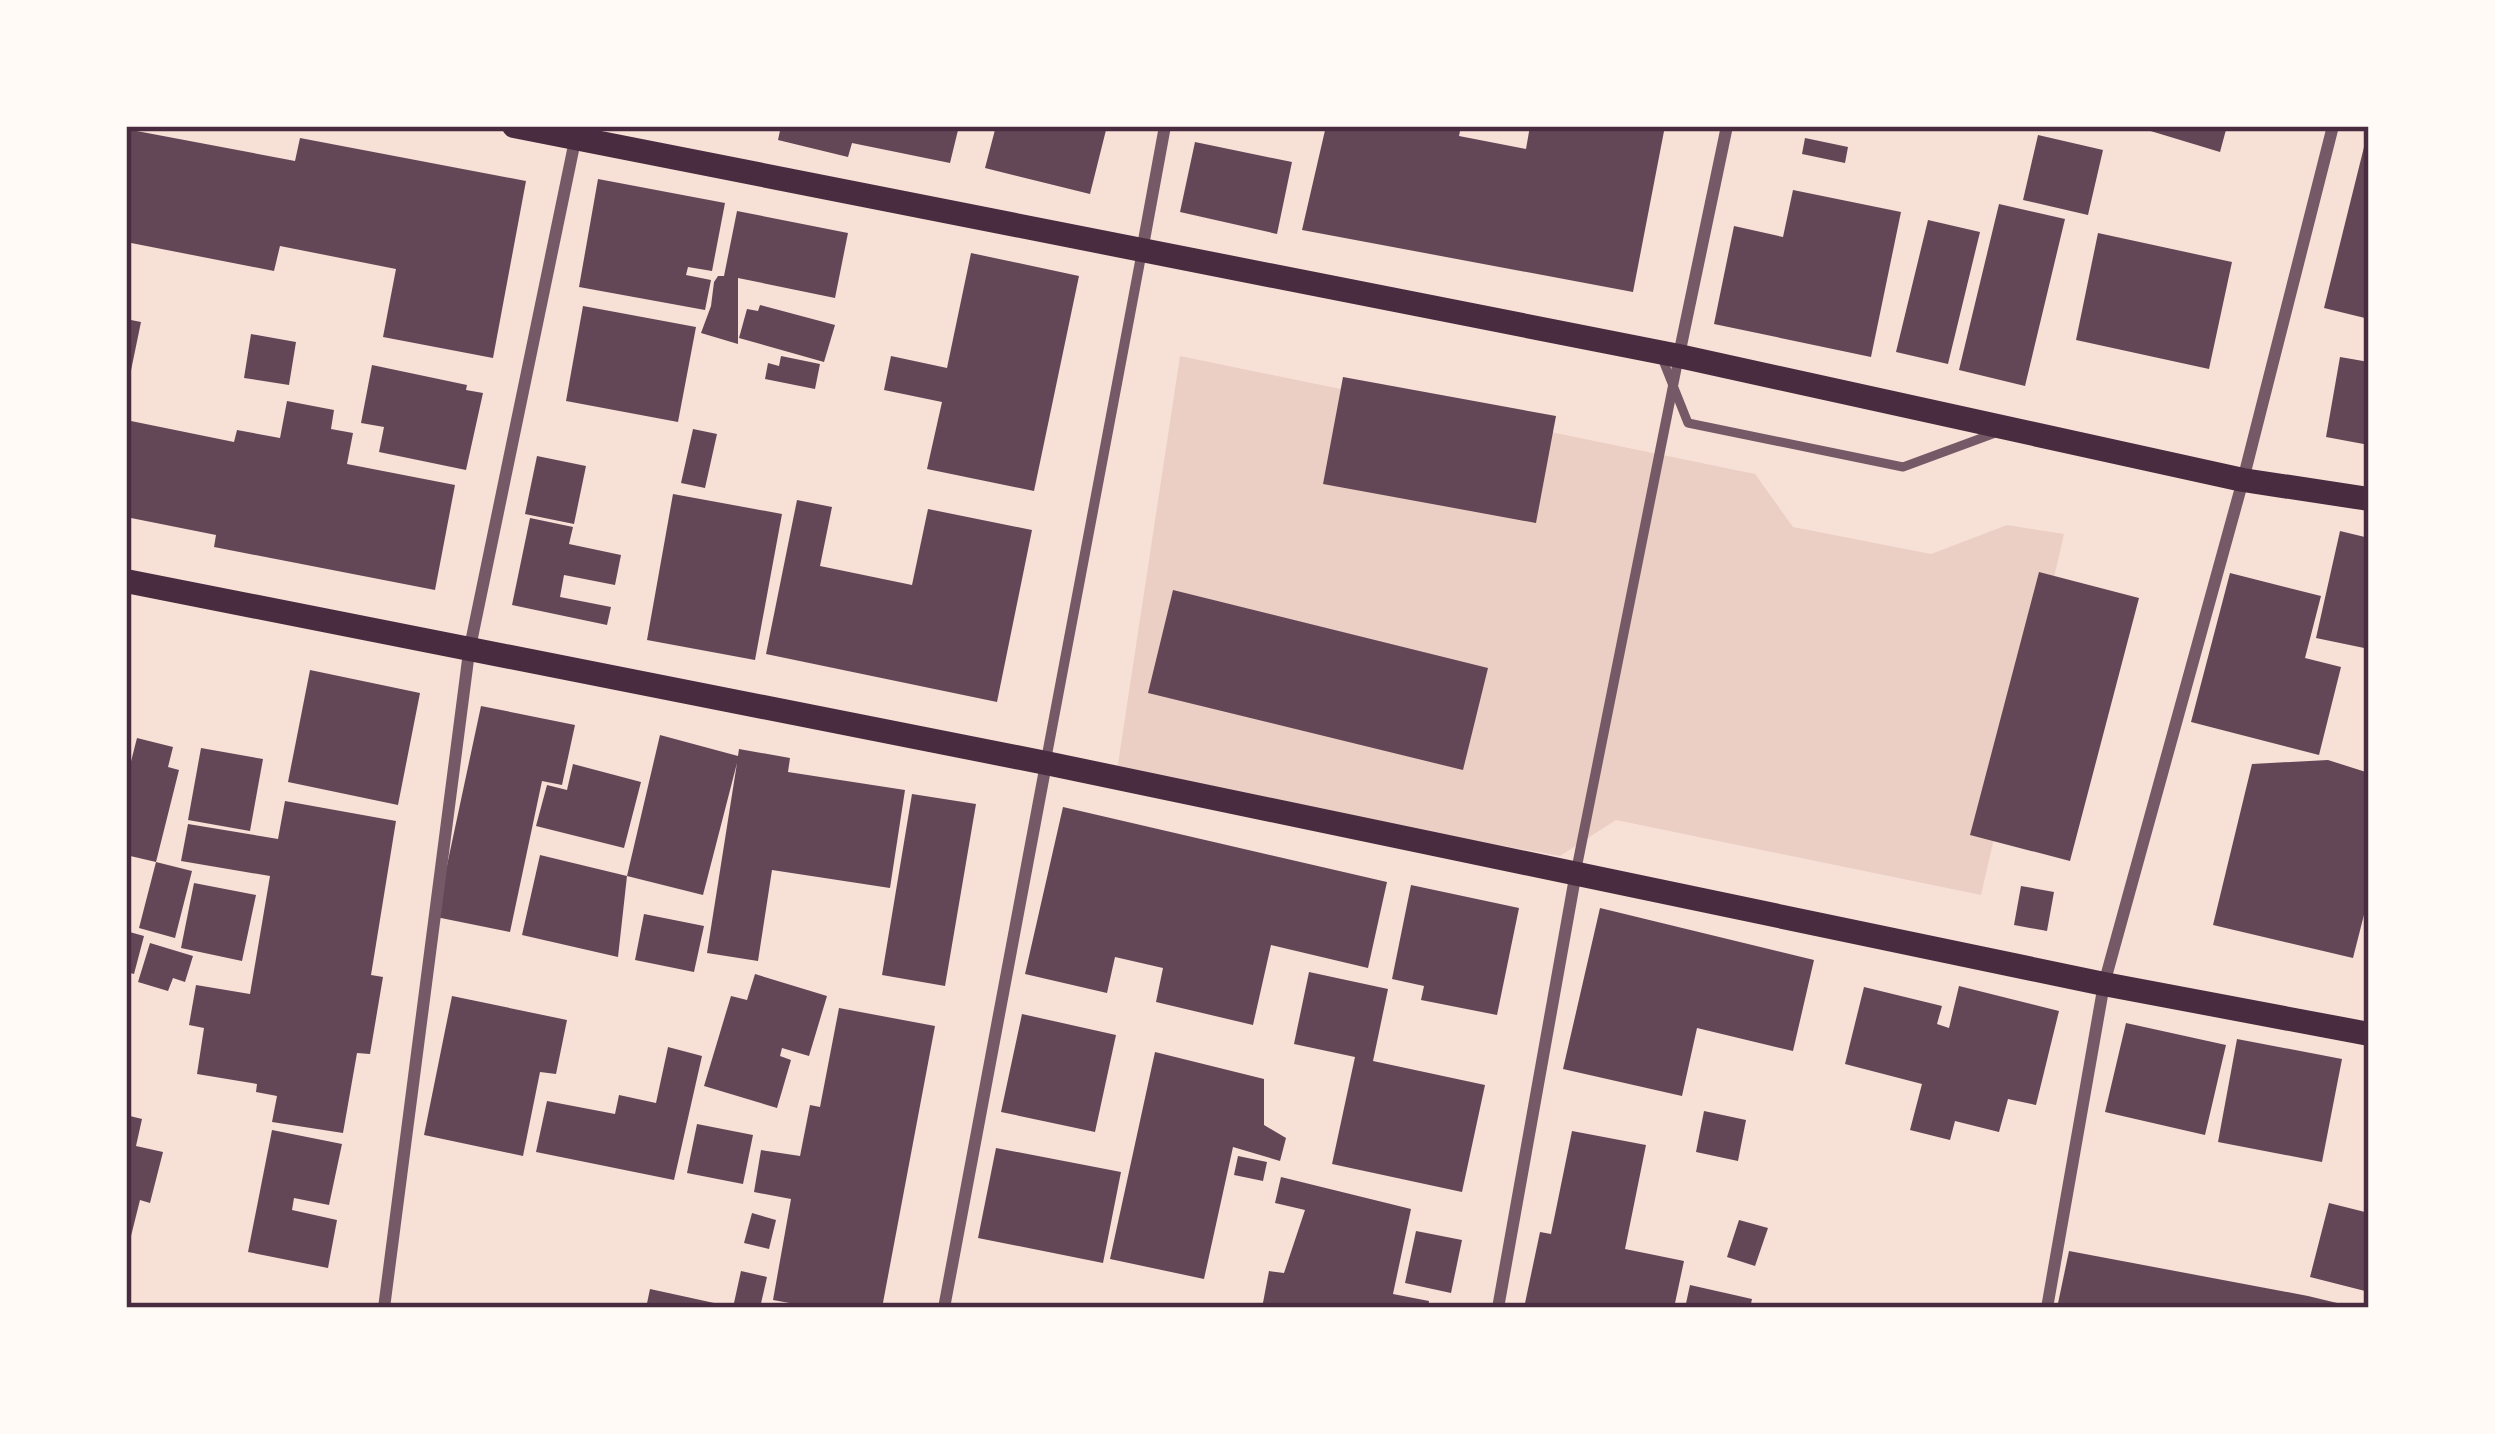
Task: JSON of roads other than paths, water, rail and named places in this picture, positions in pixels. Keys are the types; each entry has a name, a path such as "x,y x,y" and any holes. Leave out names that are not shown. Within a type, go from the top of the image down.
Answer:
{"main road":[{"path":"514,126 577,132 1670,354 2243,480 2369,500"},
{"path":"126,581 1046,763 2104,984 2369,1034"}],"street":[{"path":"944,1308 1165,126"},
{"path":"1498,1308 1576,871 1673,385 1670,354 1727,126"},
{"path":"2047,1308 2104,984 2243,480 2333,126"},
{"path":"384,1308 469,652 577,132"}],"lane":[{"path":"1670,354 1673,385 1688,423 1903,467 2009,428"}]}
